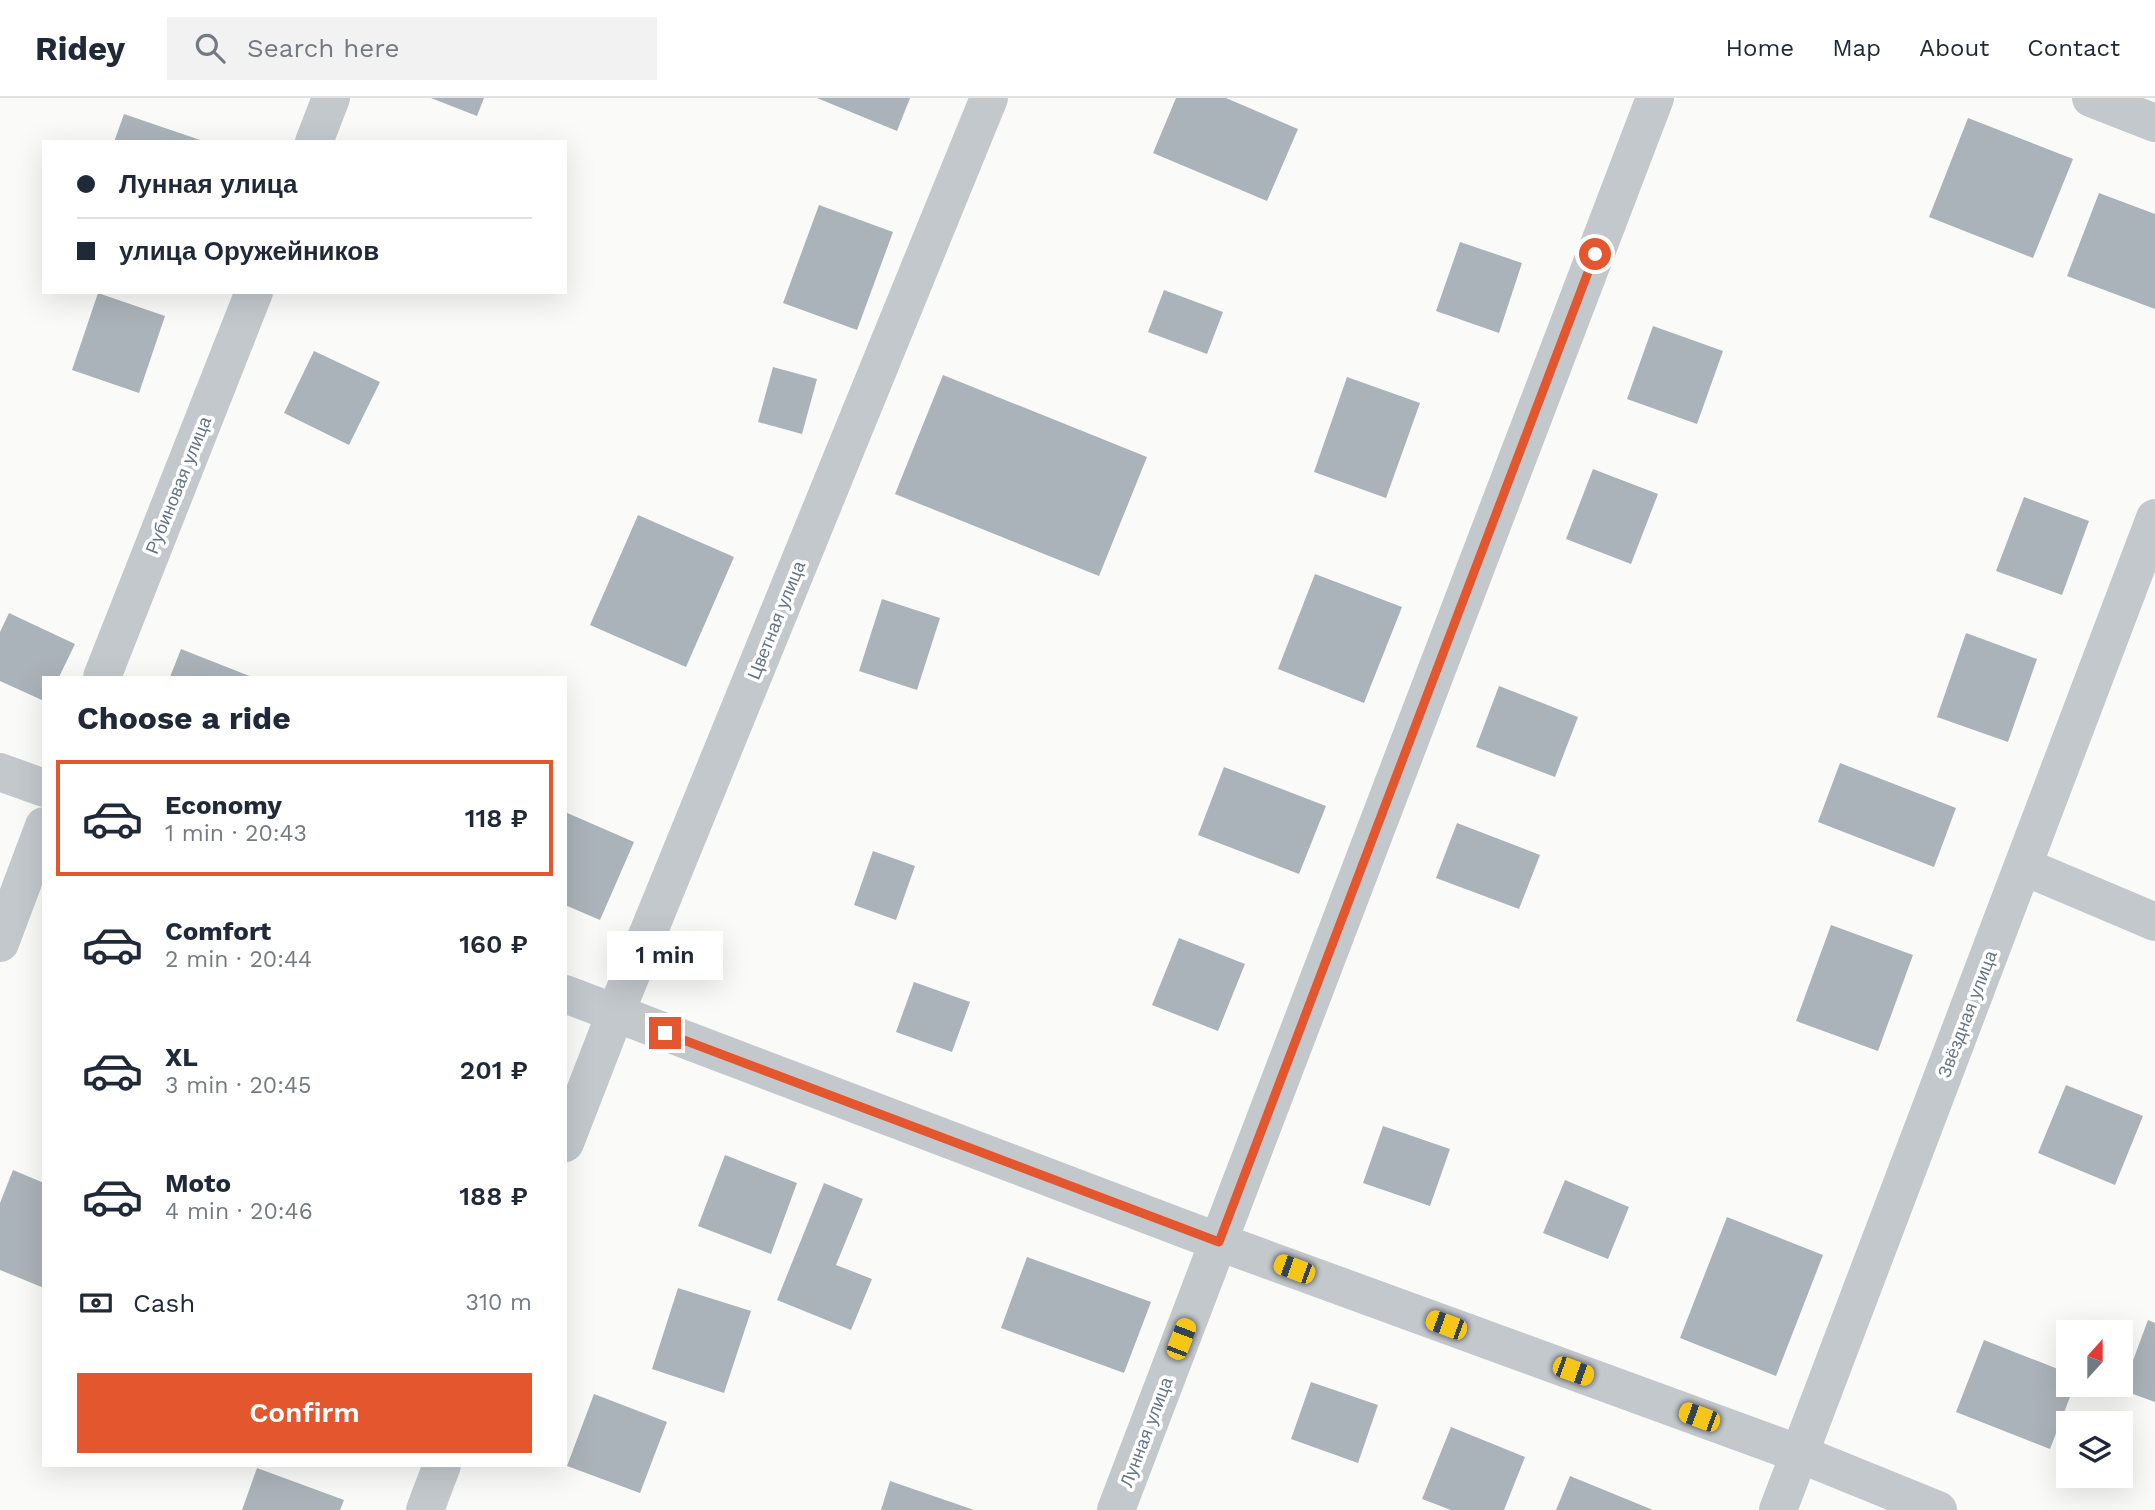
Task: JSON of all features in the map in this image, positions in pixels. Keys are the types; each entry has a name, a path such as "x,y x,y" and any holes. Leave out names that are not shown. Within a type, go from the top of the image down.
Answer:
{"street":[{"path":"315,140 331,98"},
{"name":"Цветная улица","path":"567,1138 989,98"},
{"name":"Лунная улица","path":"1116,1510 1655,98"},
{"path":"2091,98 2155,123"},
{"name":"Рубиновая улица","path":"102,676 253,294"},
{"name":"Звёздная улица","path":"1779,1510 2155,518"},
{"path":"0,772 42,787"},
{"path":"0,943 42,831"},
{"path":"2023,866 2155,922"},
{"path":"567,995 1219,1242 1800,1454 1938,1510"},
{"path":"425,1510 441,1467"}],"building":[{"path":"431,98 484,98 477,116"},
{"path":"817,98 910,98 897,131"},
{"path":"1176,98 1226,98 1298,129 1267,201 1153,153"},
{"path":"124,114 200,140 115,140"},
{"path":"1968,118 2073,159 2033,258 1929,217"},
{"path":"2099,193 2155,214 2155,309 2067,276"},
{"path":"819,205 893,232 857,330 783,303"},
{"path":"1460,242 1522,263 1499,333 1436,311"},
{"path":"1164,290 1223,312 1207,354 1148,332"},
{"path":"98,294 165,316 139,393 72,370"},
{"path":"1653,326 1723,351 1697,424 1627,399"},
{"path":"314,351 380,382 349,445 284,413"},
{"path":"773,367 817,379 802,434 758,422"},
{"path":"943,375 1147,457 1099,576 895,494"},
{"path":"1347,377 1420,403 1386,498 1314,472"},
{"path":"1593,469 1658,494 1631,564 1566,539"},
{"path":"2024,497 2089,521 2062,595 1996,571"},
{"path":"638,515 734,557 686,667 590,625"},
{"path":"1315,574 1402,607 1364,703 1278,669"},
{"path":"882,599 940,618 917,690 859,671"},
{"path":"9,613 75,644 59,676 42,676 42,700 0,681 0,632"},
{"path":"1966,633 2037,659 2008,742 1937,717"},
{"path":"181,649 249,676 170,676"},
{"path":"1499,686 1578,717 1555,777 1476,747"},
{"path":"1840,763 1956,808 1934,867 1818,822"},
{"path":"1224,767 1326,806 1299,874 1198,835"},
{"path":"567,813 634,842 600,920 567,906"},
{"path":"1457,823 1540,855 1519,909 1436,878"},
{"path":"873,851 915,866 896,920 854,905"},
{"path":"1831,925 1913,955 1878,1051 1796,1021"},
{"path":"1179,938 1245,964 1218,1031 1152,1005"},
{"path":"914,982 970,1002 952,1052 896,1032"},
{"path":"2066,1085 2143,1116 2115,1185 2038,1153"},
{"path":"1383,1126 1450,1149 1430,1206 1363,1183"},
{"path":"725,1155 797,1183 771,1254 698,1226"},
{"path":"13,1170 42,1182 42,1287 0,1270 0,1203"},
{"path":"1565,1180 1629,1207 1608,1259 1543,1233"},
{"path":"824,1183 863,1199 836,1265 872,1279 851,1330 777,1300"},
{"path":"1727,1217 1823,1255 1776,1376 1680,1338"},
{"path":"1027,1257 1151,1302 1124,1373 1001,1328"},
{"path":"678,1288 751,1311 724,1393 652,1369"},
{"path":"2148,1320 2155,1323 2155,1402 2133,1394 2133,1360"},
{"path":"1984,1340 2056,1368 2056,1397 2070,1397 2065,1411 2056,1411 2056,1433 2050,1449 1956,1412"},
{"path":"1311,1382 1378,1405 1358,1463 1291,1439"},
{"path":"594,1394 667,1422 640,1493 567,1466"},
{"path":"1451,1427 1525,1457 1504,1510 1451,1510 1422,1499"},
{"path":"257,1468 344,1500 340,1510 242,1510"},
{"path":"1570,1476 1653,1510 1556,1510"},
{"path":"890,1481 974,1510 881,1510"}],"route":[{"path":"665,1033 1219,1242 1595,254"}]}
